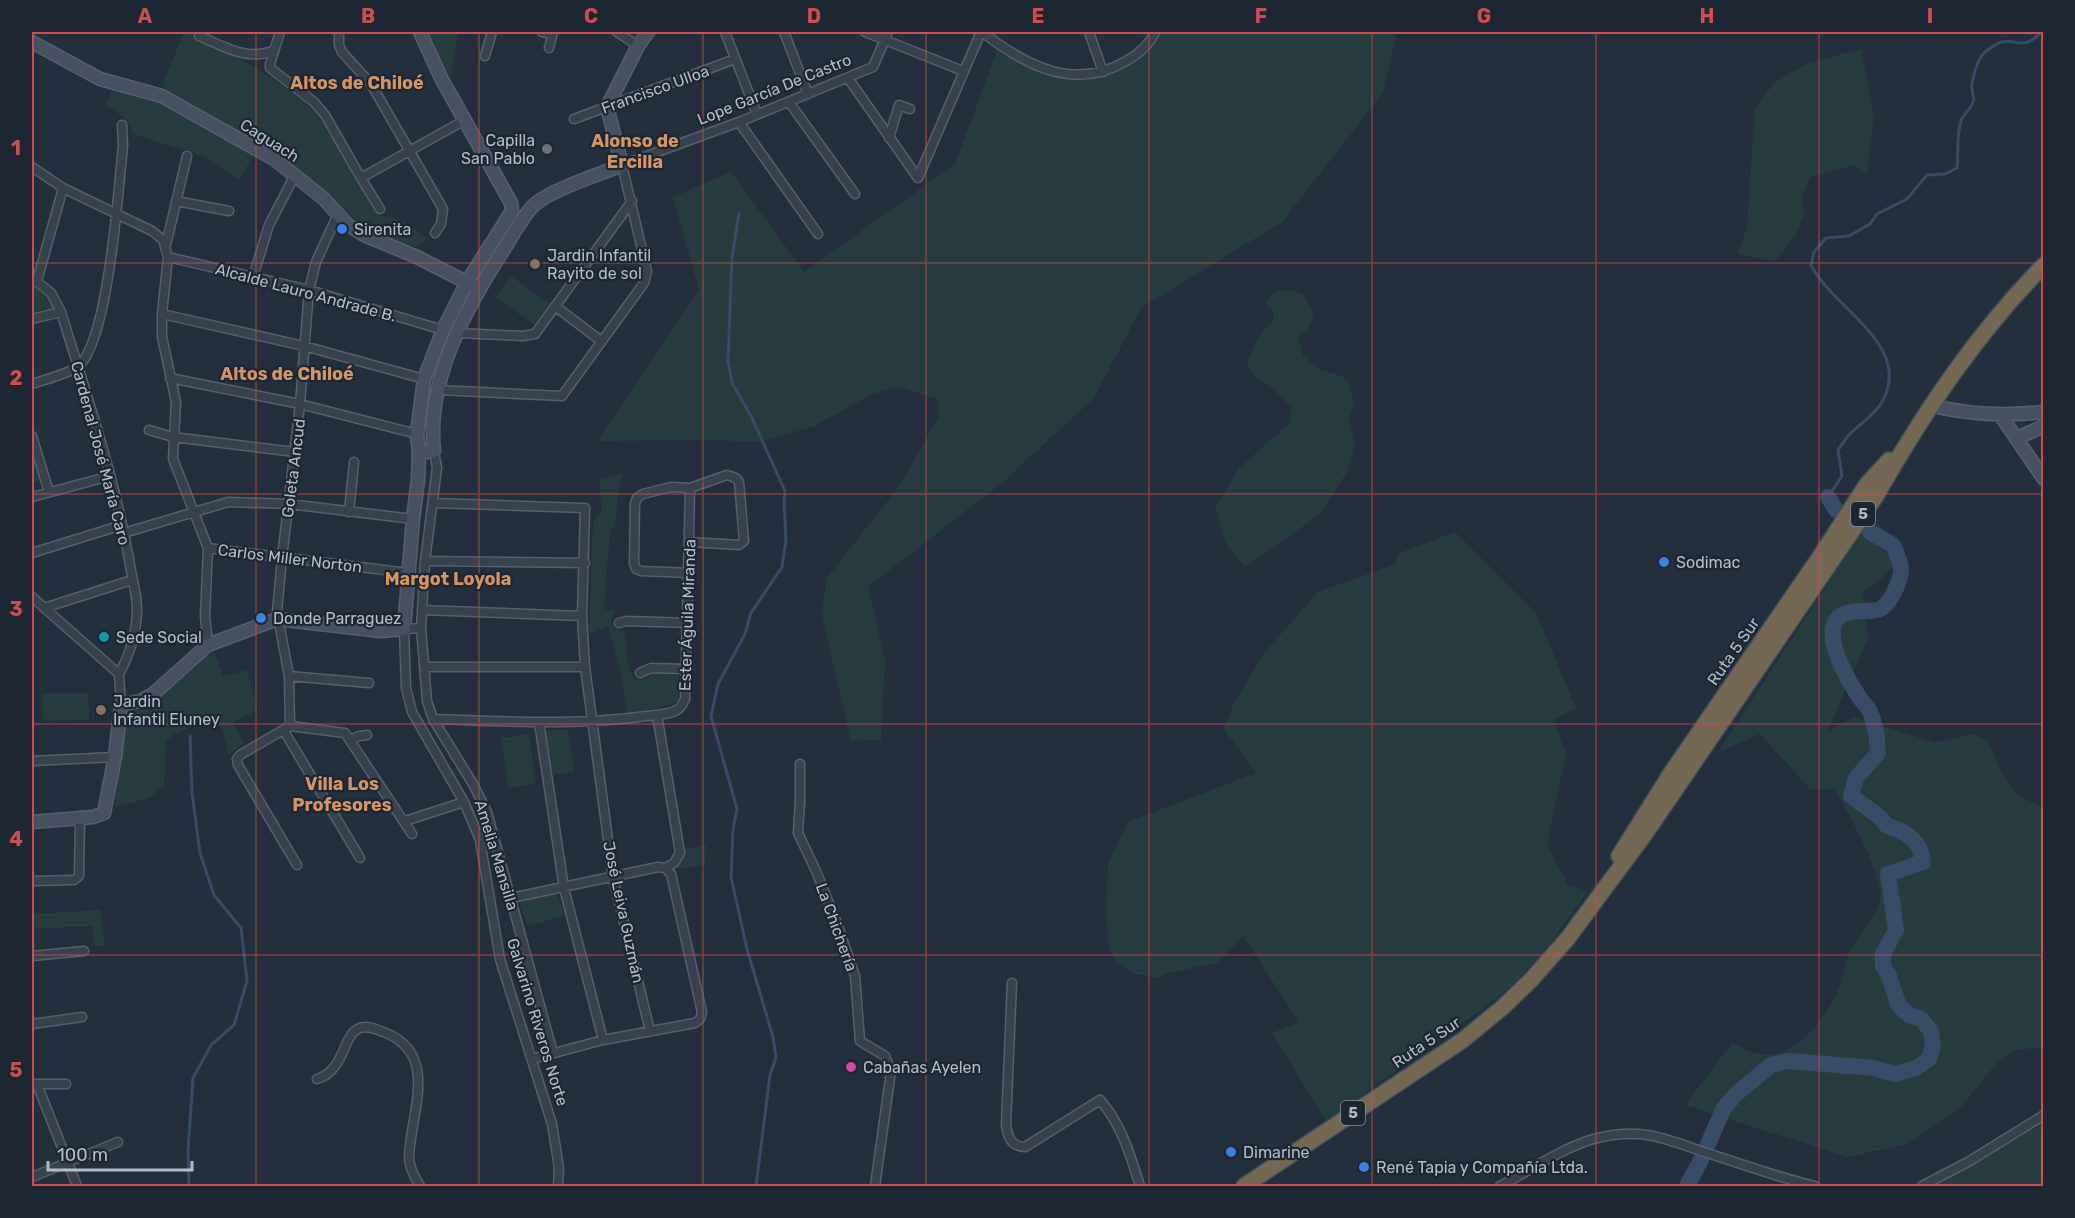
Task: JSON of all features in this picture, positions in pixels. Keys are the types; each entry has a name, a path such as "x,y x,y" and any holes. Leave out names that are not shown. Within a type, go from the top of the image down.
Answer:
{"highway":[{"name":"Ruta 5 Sur","path":"1244,1186 1455,1045 1518,994 1550,959 1645,834 1876,496 1930,405 1984,330 2043,265"},
{"name":"Ruta 5 Sur","path":"1599,894 1629,837 1867,484 1909,438"},
{"path":"1742,670 1753,668 1762,662"}],"street":[{"path":"280,32 270,68 314,102 325,115 380,209"},
{"path":"339,32 339,45 342,52 371,84 443,209 441,224 435,233"},
{"name":"Galvarino Riveros Norte","path":"420,32 441,78 512,207 511,214 473,285 443,330 424,379 417,434 419,453 404,629 406,688 412,712 464,802 480,840 500,960 552,1124 559,1168 558,1186"},
{"path":"485,56 492,32"},
{"path":"542,32 553,33 549,48"},
{"path":"617,32 638,46"},
{"path":"438,390 558,397 565,392 644,283 647,271 632,201 607,107 638,46 648,32"},
{"path":"725,32 757,114"},
{"path":"784,32 808,94"},
{"path":"865,32 887,35 963,71"},
{"path":"848,78 918,178 981,32 1024,59 1053,72 1085,75 1103,72 1137,54 1152,39 1155,32"},
{"path":"1089,32 1103,72"},
{"name":"Lope García De Castro","path":"473,285 536,203 622,165 739,122 873,67 887,35"},
{"path":"199,36 239,54 267,53 274,50"},
{"name":"Caguach","path":"32,42 100,79 162,96 274,159 323,198 348,225 364,235 417,257 473,285"},
{"name":"Francisco Ulloa","path":"574,119 735,59"},
{"path":"789,102 855,194"},
{"path":"889,138 899,105 910,109"},
{"path":"361,178 465,120"},
{"path":"739,122 818,234"},
{"path":"32,384 78,368 92,346 105,292 116,215 123,146 122,125"},
{"path":"165,245 186,156"},
{"path":"32,167 63,188 152,231 160,236 165,245 168,257 162,337 176,402 173,459 208,548 205,616 208,645"},
{"path":"253,277 268,225 295,175"},
{"path":"34,280 63,188"},
{"path":"176,201 229,211"},
{"path":"458,333 523,336 536,334 632,201"},
{"name":"Goleta Ancud","path":"287,728 289,676 284,639 278,619 282,558 300,404 309,290 316,262 338,214"},
{"name":"Alcalde Lauro Andrade B.","path":"168,257 309,290 443,330"},
{"name":"Cardenal José María Caro","path":"34,280 51,293 61,312 110,476 123,529 137,608 134,635 128,658 119,674"},
{"path":"419,453 434,451 433,420 438,390 473,285"},
{"path":"555,306 602,341"},
{"path":"32,319 61,312"},
{"path":"162,314 304,346 424,379"},
{"path":"170,378 300,404 417,434"},
{"path":"1930,405 1950,410 2001,416 2043,412"},
{"path":"2001,416 2043,479"},
{"path":"2017,438 2043,426"},
{"path":"149,430 173,437 295,452"},
{"path":"32,436 34,452 49,492"},
{"name":"Amelia Mansilla","path":"434,451 437,468 425,561 421,628 427,700 433,719 473,784 487,812 553,1053"},
{"path":"349,512 354,462"},
{"path":"689,573 641,572 636,569 634,563 637,498 643,494 671,488 690,488 727,475 736,478 739,482 744,541 739,545 690,542"},
{"path":"32,497 110,476"},
{"name":"Ester Águila Miranda","path":"433,719 593,722 676,711 685,699 690,488"},
{"path":"32,553 228,502 289,504 413,519"},
{"name":"José Leiva Guzmán","path":"433,503 585,508 582,616 585,667 613,877 650,1031"},
{"name":"Carlos Miller Norton","path":"208,548 408,573"},
{"path":"425,561 585,563"},
{"path":"44,608 132,580"},
{"path":"32,597 119,674 121,705 109,814 32,822"},
{"path":"422,610 582,616"},
{"path":"121,705 140,701 153,694 208,645 278,619 381,631 421,628"},
{"path":"619,623 627,621 687,623"},
{"path":"424,667 585,667"},
{"path":"640,673 651,668 686,669"},
{"path":"289,676 369,683"},
{"path":"657,715 680,853 674,863 665,868"},
{"path":"539,722 564,888 603,1041"},
{"path":"287,728 360,858"},
{"path":"297,865 238,765 237,759 240,755 287,728 348,737 367,735"},
{"path":"348,737 412,834"},
{"path":"32,760 115,757"},
{"name":"La Chichería","path":"800,764 798,833 837,922 855,976 860,1041 885,1056 891,1071 875,1186"},
{"path":"405,821 464,802"},
{"path":"32,881 74,879 79,876 80,818"},
{"path":"511,898 658,867 665,868 671,874 702,1012 700,1019 695,1023 603,1041 532,1059"},
{"path":"32,956 84,951"},
{"path":"1012,983 1006,1125 1009,1138 1017,1146 1025,1147 1100,1100 1113,1115 1122,1133 1140,1186"},
{"path":"32,1024 82,1017"},
{"path":"317,1079 335,1068 349,1040 356,1029 361,1027 384,1032 409,1048 415,1062 419,1082 417,1111 409,1158 420,1186"},
{"path":"66,1084 34,1084 77,1186"},
{"path":"1922,1186 1968,1162 2043,1115"},
{"path":"1500,1186 1576,1145 1598,1138 1627,1134 1670,1139 1707,1153 1815,1186"},
{"path":"32,1177 66,1161 118,1142"}],"green space":[{"path":"184,32 190,32 222,49 299,97 313,109 381,216 399,220 428,238 416,247 372,232 271,150 162,86"},
{"path":"423,32 458,32 449,87"},
{"path":"1155,32 1397,32 1383,93 1282,222 1141,308 1094,398 1002,483 868,587 885,660 881,740 851,741 822,615 826,579 898,488 938,418 938,399 899,387 872,394 815,426 760,442 597,441 699,290 673,197 731,172 804,272 955,164 999,45 1033,64 1085,75 1131,58"},
{"path":"1861,49 1874,117 1867,176 1854,165 1810,177 1802,197 1804,214 1796,234 1775,261 1737,254 1747,228 1755,108 1775,82 1806,64"},
{"path":"114,83 137,88 257,149 239,180 205,157 133,134 122,117 105,106"},
{"path":"511,276 550,304 535,325 496,298"},
{"path":"32,284 47,296 54,309 32,314"},
{"path":"1280,291 1294,291 1304,295 1314,314 1307,331 1298,338 1303,355 1320,370 1342,376 1349,382 1354,408 1348,419 1355,444 1347,472 1319,515 1245,567 1226,544 1215,507 1239,468 1289,424 1292,408 1270,386 1254,376 1247,364 1260,335 1273,321 1273,311 1265,303 1272,294"},
{"path":"36,458 42,480 32,483 32,464"},
{"path":"623,474 618,493 615,527 610,530 604,609 616,611 611,623 616,629 624,631 627,660 631,672 638,681 652,673 674,671 679,677 678,701 663,707 627,713 620,669 607,626 590,635 589,625 593,525 594,519 601,512 600,479"},
{"path":"1870,519 1880,526 1898,564 1863,593 1868,639 1827,732 1854,717 1936,743 1973,734 1988,740 2001,772 2019,796 2043,807 2044,1047 2016,1050 1996,1064 1959,1109 1908,1144 1847,1157 1685,1105 1732,1043 1757,1054 1770,1054 1783,1051 1795,1044 1817,1025 1833,1001 1853,945 1877,909 1880,894 1874,869 1835,789 1810,789 1760,734 1717,753"},
{"path":"1455,532 1536,613 1576,708 1554,720 1566,754 1547,844 1568,885 1588,891 1551,943 1518,980 1484,1008 1326,1121 1272,1033 1299,1022 1243,936 1217,963 1168,973 1159,978 1135,974 1116,961 1109,949 1106,914 1108,863 1128,822 1256,773 1224,729 1233,705 1265,652 1318,592 1396,564 1397,554"},
{"path":"214,651 223,676 247,670 257,710 233,723 244,743 229,754 222,729 215,722 208,720 174,734 166,741 164,786 149,798 115,807 127,717 158,699"},
{"path":"88,693 89,720 43,721 42,694"},
{"path":"545,730 568,730 574,772 553,775"},
{"path":"529,734 536,784 508,788 501,738"},
{"path":"706,845 705,864 679,869 679,860 684,849"},
{"path":"557,893 564,916 527,926 519,901"},
{"path":"100,910 105,946 94,946 92,926 34,929 36,952 32,952 32,914"},
{"path":"2043,1123 2043,1186 1936,1186"}],"waterway":[{"path":"1828,497 1842,476 1838,450 1849,435 1882,402 1889,382 1888,363 1879,345 1867,329 1836,297 1811,265 1814,252 1826,238 1849,236 1870,224 1877,214 1907,199 1927,175 1945,174 1957,168 1959,127 1974,99 1972,81 1981,57 2001,42 2028,42 2041,32"},
{"path":"739,213 732,257 728,360 732,383 751,416 785,491 786,540 782,567 751,613 745,634 718,684 711,716 737,809 733,830 731,877 747,949 773,1037 776,1058 770,1075 756,1186"},
{"path":"1828,497 1836,510"},
{"path":"1708,1144 1724,1108 1736,1094 1771,1065 1788,1061 1873,1068 1895,1074 1916,1068 1929,1059 1933,1046 1931,1031 1921,1019 1909,1015 1899,1006 1889,976 1883,966 1883,954 1896,930 1888,874 1923,862 1922,855 1911,838 1887,826 1881,818 1851,796 1856,778 1878,753 1877,737 1869,710 1850,683 1837,656 1833,630 1835,621 1840,616 1882,608 1895,591 1901,571 1900,561 1893,545 1870,532"},
{"path":"189,1186 188,1151 193,1078 211,1045 234,1025 247,981 241,928 214,895 200,853 192,793 190,736"},
{"path":"1687,1186 1701,1160"}],"place":[{"name":"Capilla San Pablo","path":"547,149"},
{"name":"Sirenita","path":"342,229"},
{"name":"Jardin Infantil Rayito de sol","path":"535,264"},
{"name":"Sodimac","path":"1664,562"},
{"name":"Donde Parraguez","path":"261,618"},
{"name":"Sede Social","path":"104,637"},
{"name":"Jardin Infantil Eluney","path":"101,710"},
{"name":"Cabañas Ayelen","path":"851,1067"},
{"name":"Dimarine","path":"1231,1152"},
{"name":"René Tapia y Compañía Ltda.","path":"1364,1167"}],"district":[{"name":"Altos de Chiloé","path":"357,83"},
{"name":"Alonso de Ercilla","path":"635,151"},
{"name":"Altos de Chiloé","path":"287,374"},
{"name":"Margot Loyola","path":"448,579"},
{"name":"Villa Los Profesores","path":"342,794"}]}
